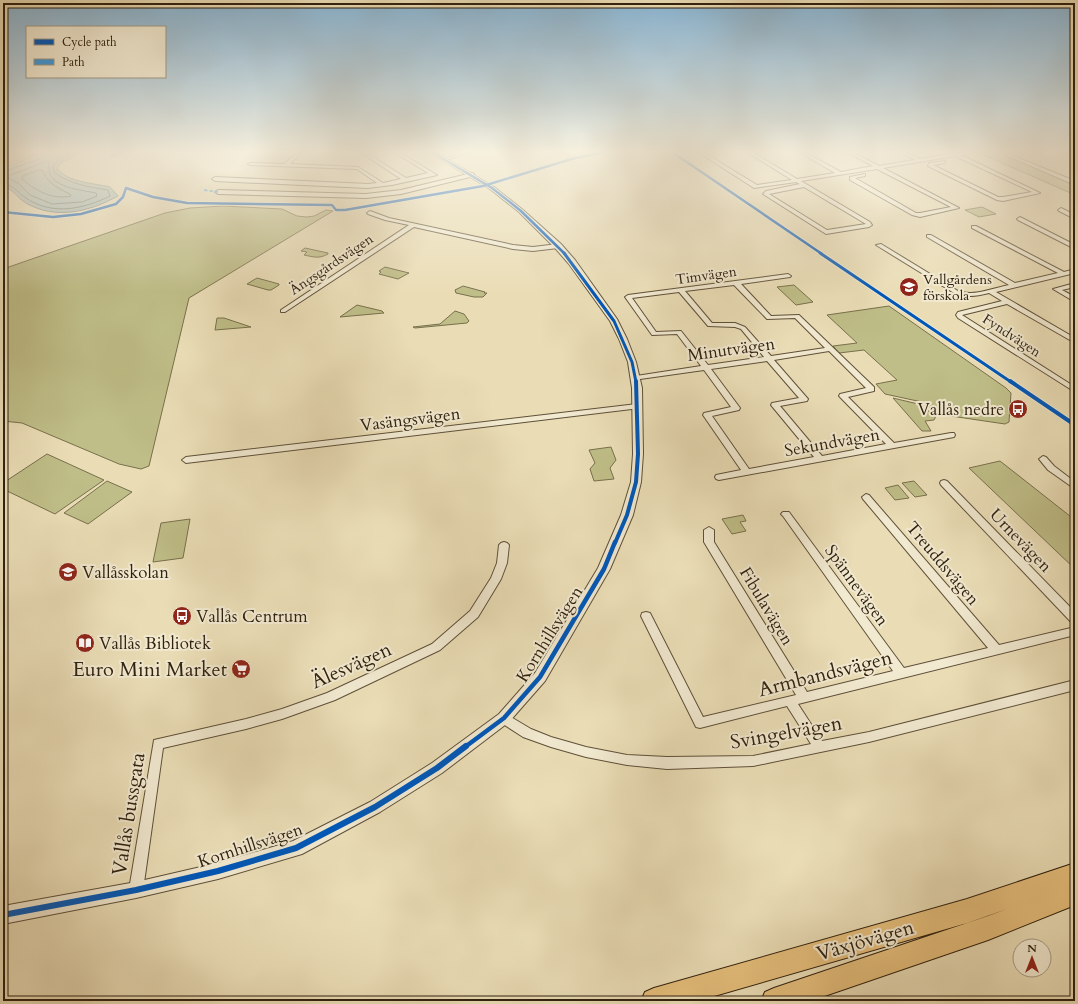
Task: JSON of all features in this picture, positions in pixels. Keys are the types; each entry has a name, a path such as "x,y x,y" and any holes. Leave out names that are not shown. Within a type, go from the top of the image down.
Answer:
{"highway":[{"name":"Växjövägen","path":"654,1001 966,911 1075,874"},
{"name":"Växjövägen","path":"774,1001 988,928 1075,894"}],"street":[{"name":"Kornhillsvägen","path":"3,915 136,890 218,871 296,848 382,803 437,768 504,718 540,677 607,563 627,515 636,482 638,454 636,378 632,362 614,321 572,262 558,246 521,211 506,199"},
{"path":"774,199 826,232 869,224 827,199"},
{"path":"888,199 917,215 956,208 941,199"},
{"path":"1062,210 1075,217"},
{"path":"370,213 387,219 520,248 533,249 558,246"},
{"path":"1020,219 1075,247"},
{"name":"Ängsgårdsvägen","path":"283,311 413,225"},
{"path":"974,227 1064,274"},
{"path":"929,236 1014,284"},
{"path":"880,245 956,292 964,295 973,295 1014,284 1075,271"},
{"name":"Timvägen","path":"706,368 679,332 654,334 628,297 788,276"},
{"path":"736,283 769,318 798,316 871,389 843,396 892,446"},
{"path":"1075,285 1056,290 1075,300"},
{"path":"680,290 710,325 736,325 743,328 804,399 775,405 820,459"},
{"path":"990,291 1075,341"},
{"name":"Fyndvägen","path":"1008,302 960,313 959,315 1075,390"},
{"name":"Minutvägen","path":"636,378 831,349"},
{"path":"706,368 736,408 707,415 746,472"},
{"name":"Vasängsvägen","path":"186,460 637,406"},
{"name":"Sekundvägen","path":"719,477 951,436"},
{"path":"1043,459 1051,468 1075,486"},
{"name":"Urnevägen","path":"944,483 1075,619"},
{"name":"Treuddsvägen","path":"866,497 996,650"},
{"name":"Spännevägen","path":"786,514 901,673"},
{"name":"Fibulavägen","path":"709,530 709,542 804,697"},
{"name":"Älesvägen","path":"158,744 246,724 294,710 331,697 436,647 474,614 496,579 502,562 504,545"},
{"name":"Armbandsvägen","path":"646,616 700,723 1075,631"},
{"name":"Svingelvägen","path":"504,718 527,733 551,742 586,752 627,760 667,763 753,761 869,737 1075,685"},
{"path":"790,701 820,748"},
{"name":"Vallås bussgata","path":"136,890 158,744"}],"shaded area":[{"path":"223,206 282,209 297,216 307,217 314,216 326,210 333,211 189,298 149,466 141,469 119,464 22,423 3,421 3,269 165,213 190,208"},
{"path":"982,207 996,214 979,217 965,210"},
{"path":"305,248 328,254 319,257 304,255 307,252 301,251"},
{"path":"385,267 409,273 398,279 379,274 381,272 379,271"},
{"path":"257,278 279,285 271,290 268,290 247,284"},
{"path":"794,285 813,302 796,305 777,287"},
{"path":"463,286 487,293 483,297 474,297 456,293 455,290"},
{"path":"357,305 382,311 384,313 340,317"},
{"path":"889,306 1006,388 1011,393 1009,422 1005,424 944,415 933,410 922,402 885,394 876,384 897,380 864,350 839,353 833,346 857,343 827,315"},
{"path":"455,311 464,314 469,321 467,323 413,327 440,324"},
{"path":"217,318 224,318 251,327 215,330"},
{"path":"893,398 918,404 936,416 934,420 925,421 931,431 922,431"},
{"path":"611,447 616,460 610,468 614,479 594,481 590,469 595,463 589,450"},
{"path":"47,454 104,480 55,514 3,489 3,483"},
{"path":"1000,461 1075,520 1075,569 969,468"},
{"path":"107,481 132,492 88,524 64,513"},
{"path":"914,481 927,495 915,497 902,483"},
{"path":"898,485 909,498 895,500 885,488"},
{"path":"743,515 746,521 740,522 746,531 732,534 722,519"},
{"path":"190,519 183,558 153,562 161,523"}],"water":[{"path":"21,199 113,199 84,210 72,212 49,211 37,208"}],"cycle path":[{"path":"3,212 53,217 81,214 116,204 121,199"},
{"path":"164,199 187,203 332,205 336,210 345,210 409,199"},
{"path":"3,915 136,890 218,871 296,848 375,807 437,768 504,718 540,677 604,569 627,515 636,482 638,454 637,388 632,362 614,321 572,262 558,246 521,211 506,199"},
{"path":"741,199 1075,425"}],"place":[{"name":"Vallgårdens förskola","path":"909,287"},
{"name":"Vallås nedre","path":"1018,409"},
{"name":"Vallåsskolan","path":"68,572"},
{"name":"Vallås Centrum","path":"182,616"},
{"name":"Vallås Bibliotek","path":"85,643"},
{"name":"Euro Mini Market","path":"241,669"}]}
